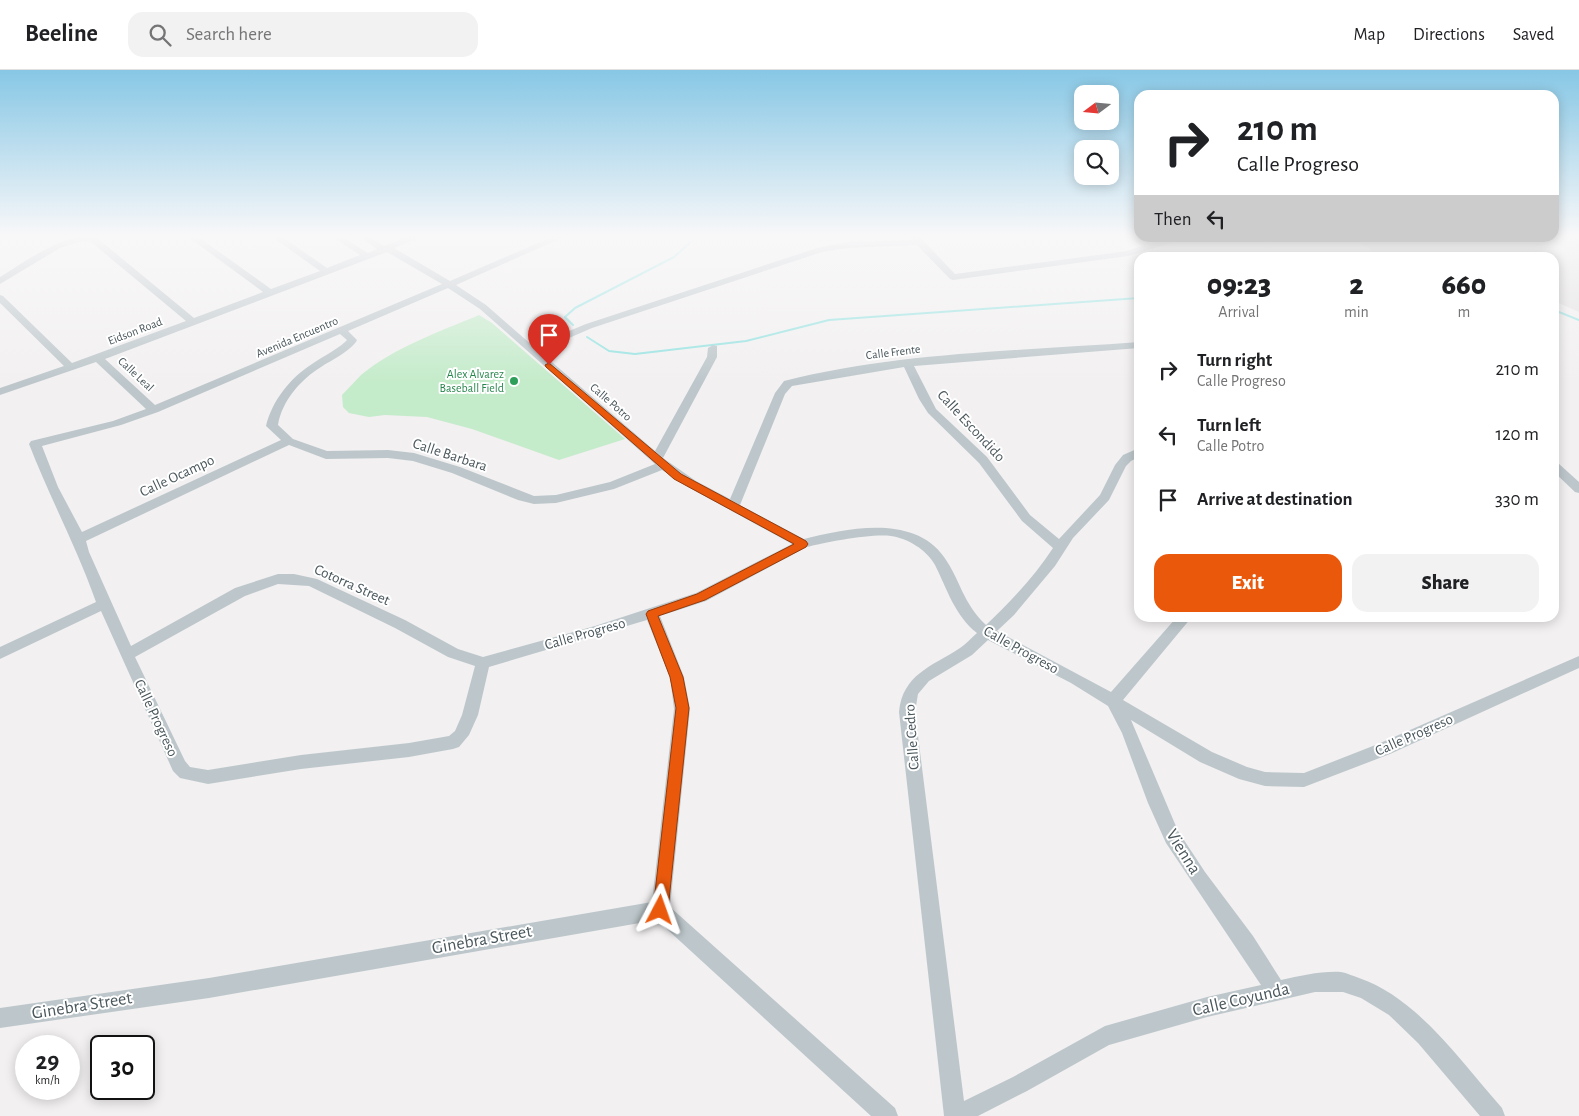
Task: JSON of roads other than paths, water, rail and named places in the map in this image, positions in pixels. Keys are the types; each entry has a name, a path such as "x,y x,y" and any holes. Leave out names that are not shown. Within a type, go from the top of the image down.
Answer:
{"street":[{"path":"148,285 193,322"},
{"path":"259,285 270,293"},
{"name":"Eidson Road","path":"0,392 71,368 291,285"},
{"name":"Avenida Encuentro","path":"35,444 116,423 154,410 343,331 446,285"},
{"name":"Calle Potro","path":"449,285 483,308 678,476 802,544"},
{"path":"532,350 589,326 714,285"},
{"path":"0,298 71,368"},
{"name":"Calle Barbara","path":"343,331 352,340 348,346 314,367 299,380 273,417 272,426 289,441 326,455 388,454 414,457 456,470 522,497 534,500 556,499 614,485 660,462"},
{"name":"Calle Frente","path":"733,507 780,393 788,383 835,374 908,364 1134,345"},
{"path":"660,462 712,357 713,348"},
{"name":"Calle Leal","path":"98,358 154,410"},
{"name":"Calle Escondido","path":"908,364 924,399 932,411 983,460 1026,518 1060,547"},
{"name":"Calle Ocampo","path":"79,539 289,441"},
{"name":"Calle Progreso","path":"35,444 52,487 79,539 82,552 104,604 111,615 127,655 179,766 186,773 208,777 300,762 409,750 453,742 461,735 468,721 479,686 483,663 652,614 701,597 802,544 825,538 876,532 889,531 907,535 930,549 939,560 953,592 967,614 987,633 1113,701 1176,740 1225,767 1265,778 1304,780 1384,749 1579,662"},
{"name":"Calle Cedro","path":"955,1116 907,712 908,701 911,691 924,677 967,651 987,633 1034,583 1078,523 1105,497 1121,465 1127,458 1134,454"},
{"path":"1559,471 1579,489"},
{"name":"Cotorra Street","path":"127,655 240,592 269,582 294,579 320,585 453,652 483,663"},
{"path":"0,653 104,604"},
{"path":"652,614 677,677 682,708 660,910 887,1116"},
{"path":"1113,701 1181,622"},
{"name":"Vienna","path":"1113,701 1126,721 1148,783 1173,838 1197,876 1246,944 1276,992"},
{"name":"Ginebra Street","path":"0,1018 208,988 660,910"},
{"name":"Calle Coyunda","path":"955,1116 1020,1084 1105,1036 1207,1007 1315,982 1343,982 1366,990 1396,1008 1425,1036 1494,1116"}],"waterway":[{"path":"573,325 565,317 575,308 620,285"},
{"path":"587,337 609,351 635,354 746,341 829,320 1134,298"},
{"path":"1559,312 1579,320"}],"place":[{"name":"Alex Alvarez Baseball Field","path":"514,381"}]}
